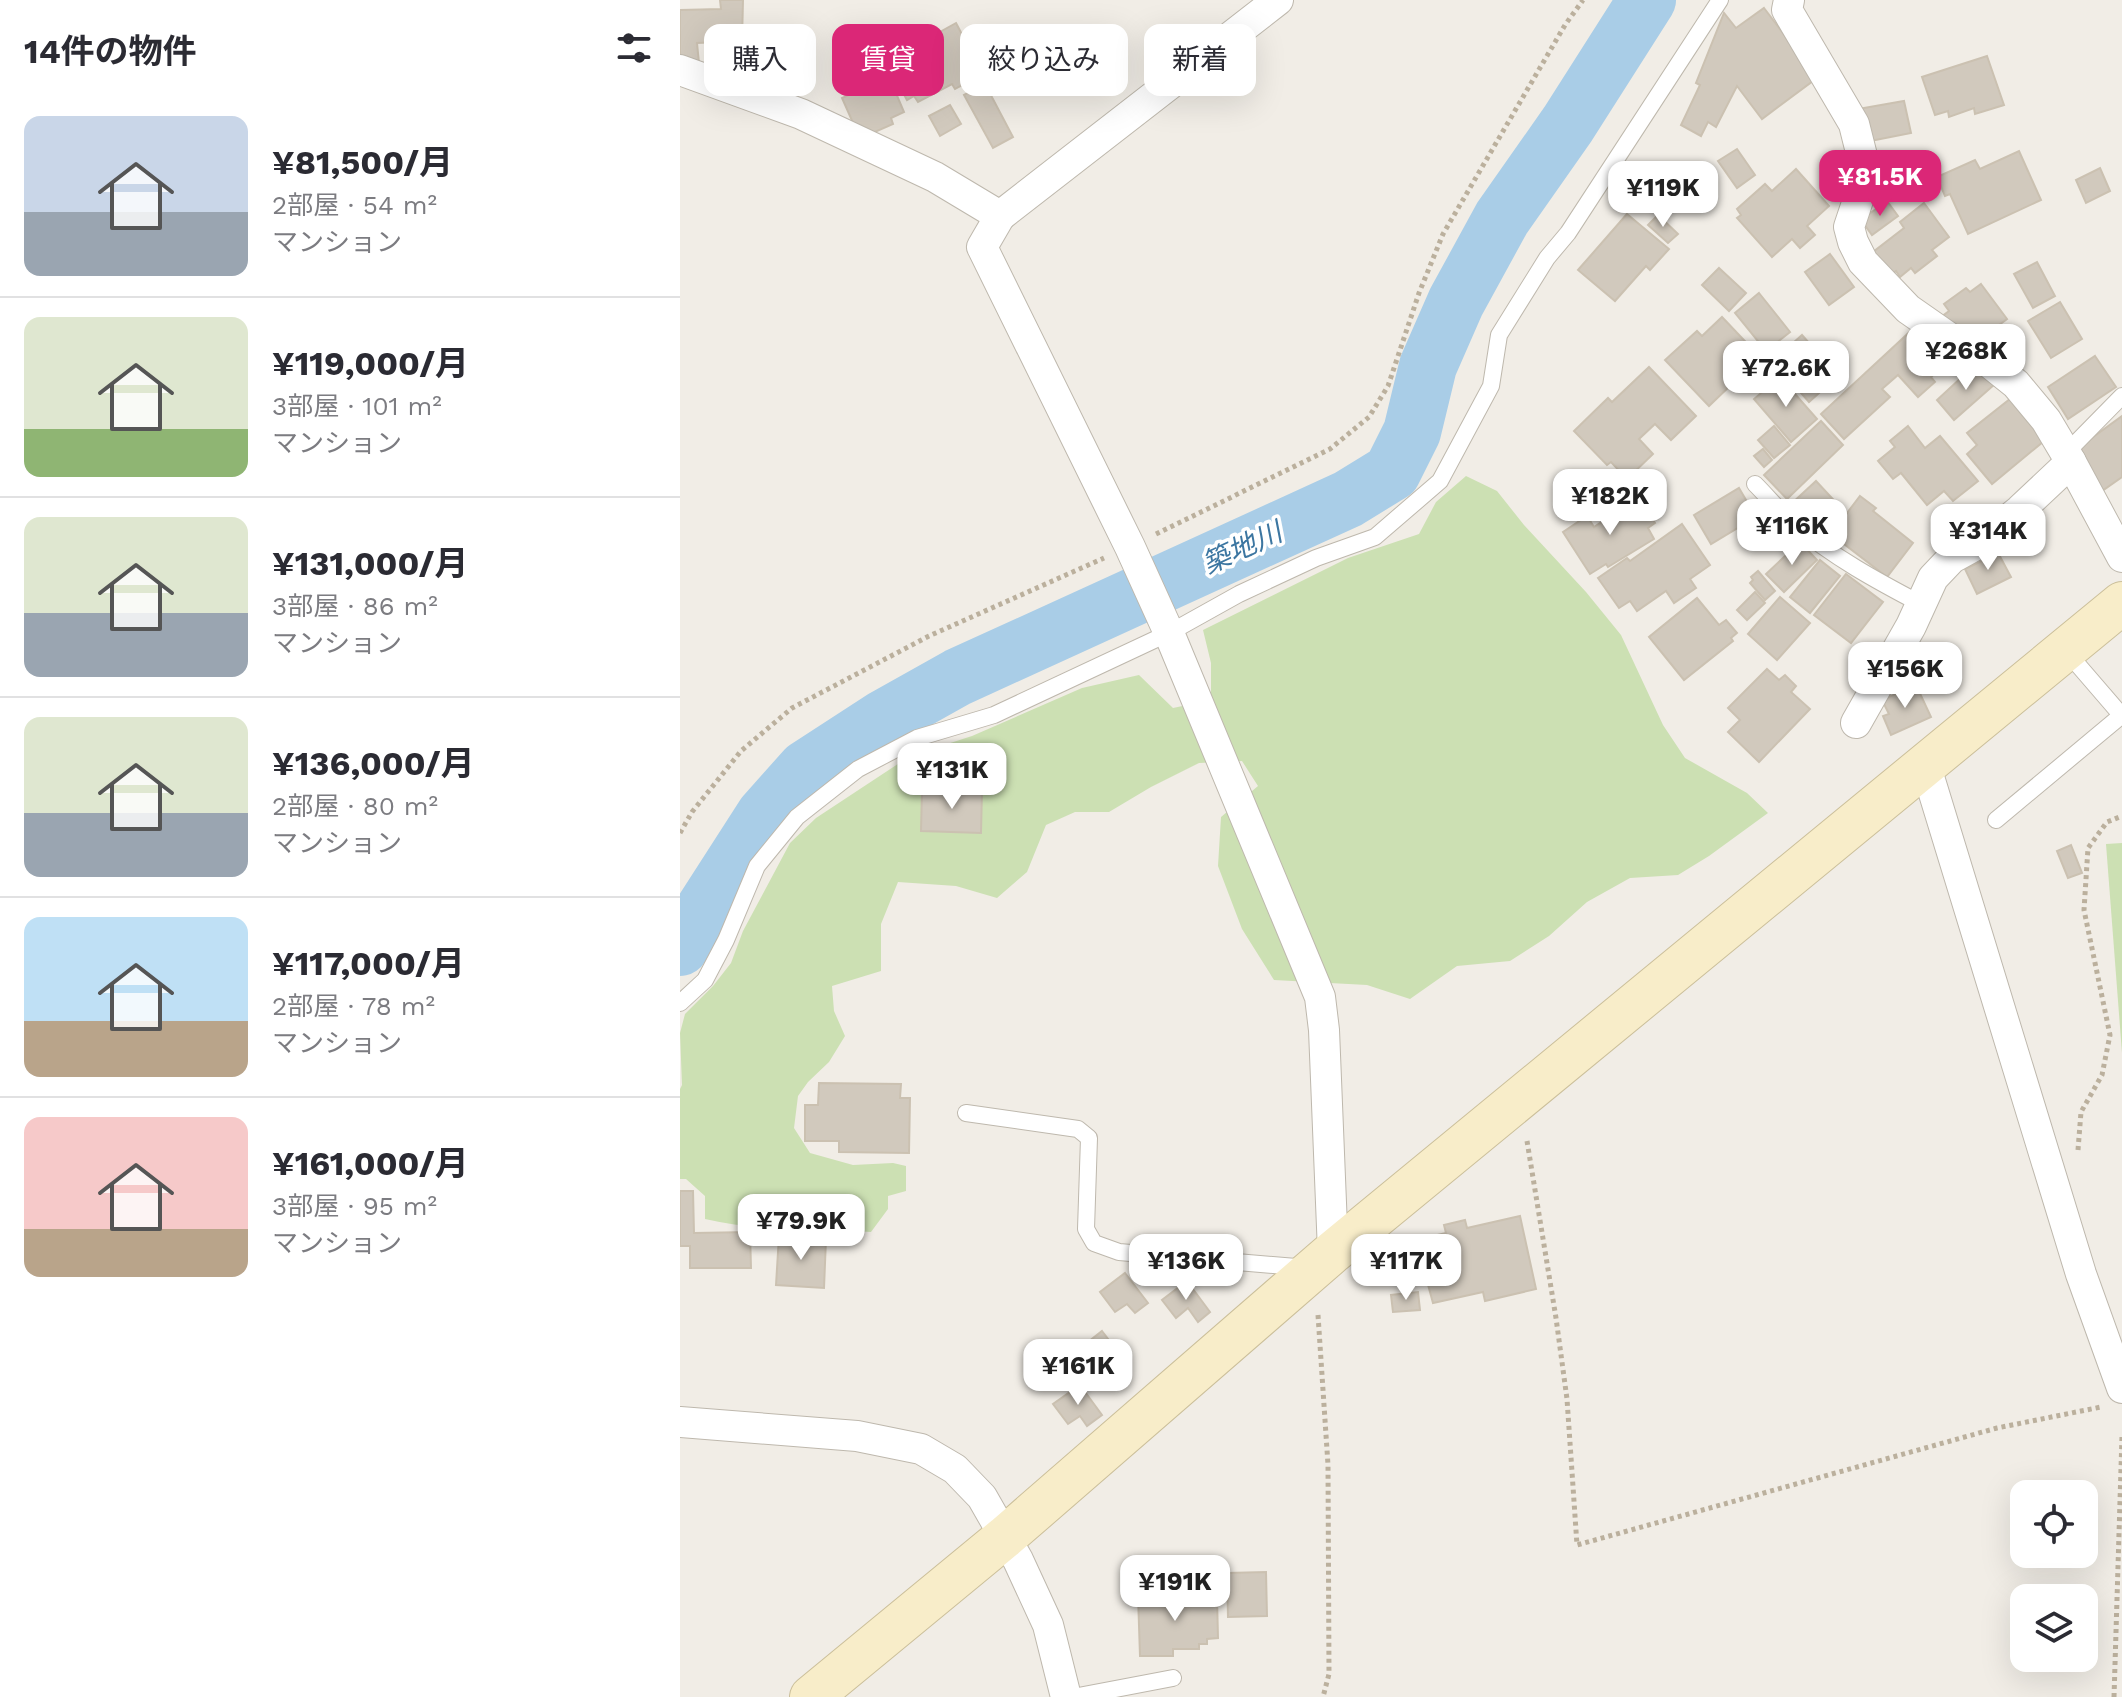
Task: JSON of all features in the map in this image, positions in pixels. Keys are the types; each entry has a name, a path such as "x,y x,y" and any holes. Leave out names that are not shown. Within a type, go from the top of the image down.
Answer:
{"street":[{"path":"1278,0 1000,216 982,247 1132,552 1320,997 1324,1030 1324,1260"},
{"path":"1789,0 1787,10 1854,124 1863,160 1864,182 1849,227 1863,262 1908,309 1976,352 2016,384 2046,420 2069,457 2122,557"},
{"path":"680,70 801,114 935,177 1000,216"},
{"path":"1856,723 1890,665 1933,578 1952,558 1981,542 2020,510 2069,457"},
{"path":"811,1697 1005,1537 1324,1260 2122,603"},
{"path":"1925,764 2081,1274 2114,1397"},
{"path":"680,1422 857,1436 921,1449 955,1469 982,1497 1048,1625 1066,1697"}],"lane":[{"path":"680,1003 705,980 726,940 757,866 797,817 858,769 917,738 994,715 1303,564 1375,537 1440,481 1491,386 1499,335 1720,0"},
{"path":"2069,457 2122,396"},
{"path":"1755,484 1793,523 1826,548 1863,573 1921,604"},
{"path":"1996,820 2122,716 2065,650"},
{"path":"966,1113 1078,1129 1089,1138 1086,1229 1094,1243 1119,1252 1324,1260"},
{"path":"1073,1697 1173,1678"}],"path":[{"path":"680,833 692,812 741,751 792,708 929,636 1132,552 1330,449 1369,417 1388,386 1419,293 1443,234 1565,25 1583,0"},
{"path":"2082,1163 2077,1148 2081,1112 2102,1075 2110,1035 2084,910 2088,848 2107,822 2122,816"},
{"path":"1504,1111 1526,1131 1567,1399 1577,1545 2114,1397"},
{"path":"1323,1697 1329,1674 1324,1260"},
{"path":"2114,1697 2122,1436"}],"green space":[{"path":"1466,476 1497,491 1621,635 1663,725 1685,758 1747,793 1768,813 1678,875 1630,878 1587,902 1549,936 1510,961 1457,966 1410,999 1367,985 1274,980 1242,929 1218,866 1221,817 1258,786 1242,761 1199,763 1109,812 1075,812 1046,825 1027,872 997,898 956,886 898,882 881,924 881,971 832,986 834,1011 845,1036 829,1062 798,1096 794,1128 810,1153 853,1165 893,1163 906,1166 906,1191 888,1196 888,1209 871,1232 767,1228 705,1219 705,1196 686,1179 680,1179 680,1033 685,1014 731,963 743,931 790,843 816,818 910,756 972,736 1082,688 1139,675 1173,708 1211,700 1211,663 1203,630 1348,558 1419,534 1436,502"},
{"path":"2122,843 2122,1053 2106,844"}],"building":[{"path":"720,0 743,0 742,24 704,24 704,43 697,43 699,63 680,55 680,10 721,9"},
{"path":"1764,8 1817,78 1762,119 1737,86 1716,127 1708,122 1701,136 1681,125 1700,85 1696,83 1724,13 1736,28"},
{"path":"956,23 960,31 960,86 955,89 952,84 944,88 944,30"},
{"path":"1987,56 2004,105 1975,114 1974,108 1949,117 1948,111 1935,115 1922,77"},
{"path":"897,96 904,112 891,118 893,124 868,135 857,132 842,98"},
{"path":"914,96 929,96 918,102"},
{"path":"965,96 991,96 1013,137 993,148"},
{"path":"1904,101 1911,133 1865,142 1858,109"},
{"path":"950,105 961,124 940,136 929,116"},
{"path":"1737,149 1755,175 1737,188 1718,161"},
{"path":"2019,151 2041,200 1968,234 1950,194 1945,196 1937,177 1975,160 1980,169"},
{"path":"2100,168 2110,191 2086,203 2076,180"},
{"path":"1796,169 1829,206 1807,226 1815,235 1800,248 1792,239 1772,257 1737,218 1741,215 1737,209 1765,184 1772,191"},
{"path":"1887,201 1898,216 1872,235 1861,220"},
{"path":"1924,203 1949,237 1932,250 1937,256 1915,273 1911,268 1900,277 1896,271 1891,275 1873,252 1904,228 1900,222"},
{"path":"1627,214 1669,249 1650,270 1646,266 1615,301 1578,270"},
{"path":"1658,215 1678,234 1668,243 1648,225"},
{"path":"1830,254 1854,287 1829,305 1805,272"},
{"path":"2037,262 2055,296 2033,308 2014,274"},
{"path":"1719,268 1746,293 1729,311 1702,285"},
{"path":"1981,284 2007,319 1984,336 1981,332 1969,341 1941,317 1949,311 1944,304 1966,288 1970,292"},
{"path":"1759,293 1790,332 1766,351 1735,313"},
{"path":"2060,302 2082,339 2051,358 2028,321"},
{"path":"1722,317 1760,357 1709,406 1665,360 1697,331 1702,336"},
{"path":"1915,327 1947,362 1931,377 1935,382 1918,397 1898,375 1882,389 1890,397 1844,439 1821,414"},
{"path":"1802,335 1838,376 1809,402 1773,361"},
{"path":"2095,356 2116,387 2068,419 2048,387"},
{"path":"1976,364 1995,384 1954,420 1937,400"},
{"path":"1649,367 1696,416 1671,440 1655,424 1639,439 1653,454 1627,479 1611,462 1607,465 1574,431 1608,398 1612,402"},
{"path":"1780,377 1817,419 1791,442 1754,399"},
{"path":"2010,399 2044,441 1992,484 1967,454 1977,445 1967,433"},
{"path":"2122,416 2122,477 2102,491 2074,451"},
{"path":"1821,421 1843,445 1787,499 1764,475"},
{"path":"1774,426 1790,445 1774,458 1758,440"},
{"path":"1908,426 1925,448 1940,436 1978,481 1953,501 1944,491 1927,505 1901,473 1893,479 1878,461 1895,447 1890,441"},
{"path":"1763,449 1772,460 1764,467 1754,456"},
{"path":"1816,481 1843,510 1818,533 1790,505"},
{"path":"1739,488 1756,517 1711,544 1694,515"},
{"path":"1860,496 1876,508 1873,511 1913,543 1887,577 1831,534"},
{"path":"1633,501 1641,514 1647,510 1655,523 1648,528 1654,539 1608,567 1606,564 1590,574 1563,532 1587,516 1594,527"},
{"path":"1682,524 1710,565 1690,579 1696,588 1674,603 1666,591 1637,611 1630,601 1619,608 1598,578 1627,558 1630,561"},
{"path":"1800,542 1817,560 1784,592 1766,574"},
{"path":"1996,549 2011,577 1977,594 1965,569 1986,559 1984,555"},
{"path":"1820,560 1840,576 1810,613 1790,597"},
{"path":"1758,571 1775,591 1765,600 1750,583 1753,580 1751,577"},
{"path":"1846,574 1883,602 1851,643 1814,615"},
{"path":"1755,592 1765,603 1747,620 1737,610"},
{"path":"1780,597 1810,623 1777,660 1748,634"},
{"path":"1697,598 1719,625 1726,620 1737,633 1731,638 1733,641 1684,680 1649,637"},
{"path":"1767,669 1779,680 1785,675 1796,686 1791,692 1810,709 1759,762 1728,732 1740,720 1728,708"},
{"path":"1916,685 1931,717 1891,735 1883,716 1889,714 1882,700"},
{"path":"922,790 982,791 981,833 921,831"},
{"path":"2071,845 2082,873 2068,878 2057,851"},
{"path":"819,1083 901,1084 900,1098 910,1098 909,1153 839,1152 839,1141 805,1141 805,1105 818,1105"},
{"path":"680,1191 693,1191 694,1233 750,1232 751,1268 690,1268 690,1246 680,1246"},
{"path":"1520,1216 1536,1289 1485,1301 1483,1292 1433,1303 1427,1281 1423,1282 1421,1275 1410,1278 1404,1249 1412,1247 1411,1241 1446,1233 1444,1225 1465,1220 1467,1228"},
{"path":"779,1236 826,1239 824,1288 776,1285"},
{"path":"1125,1273 1148,1303 1135,1313 1127,1304 1115,1312 1100,1292"},
{"path":"1187,1281 1210,1312 1198,1322 1188,1308 1176,1318 1162,1300"},
{"path":"1418,1292 1420,1310 1393,1312 1391,1295"},
{"path":"1102,1331 1125,1361 1111,1372 1101,1359 1091,1367 1078,1350"},
{"path":"1080,1385 1102,1415 1087,1426 1080,1416 1068,1424 1053,1404"},
{"path":"1266,1572 1267,1616 1228,1617 1227,1573"},
{"path":"1192,1594 1193,1599 1217,1598 1218,1638 1207,1639 1207,1644 1199,1644 1199,1649 1173,1649 1173,1656 1140,1656 1138,1595"}],"waterway":[{"name":"築地川","path":"680,947 765,815 806,769 883,719 958,677 1348,499 1392,472 1412,432 1428,366 1456,302 1502,218 1568,124 1647,0"}]}
